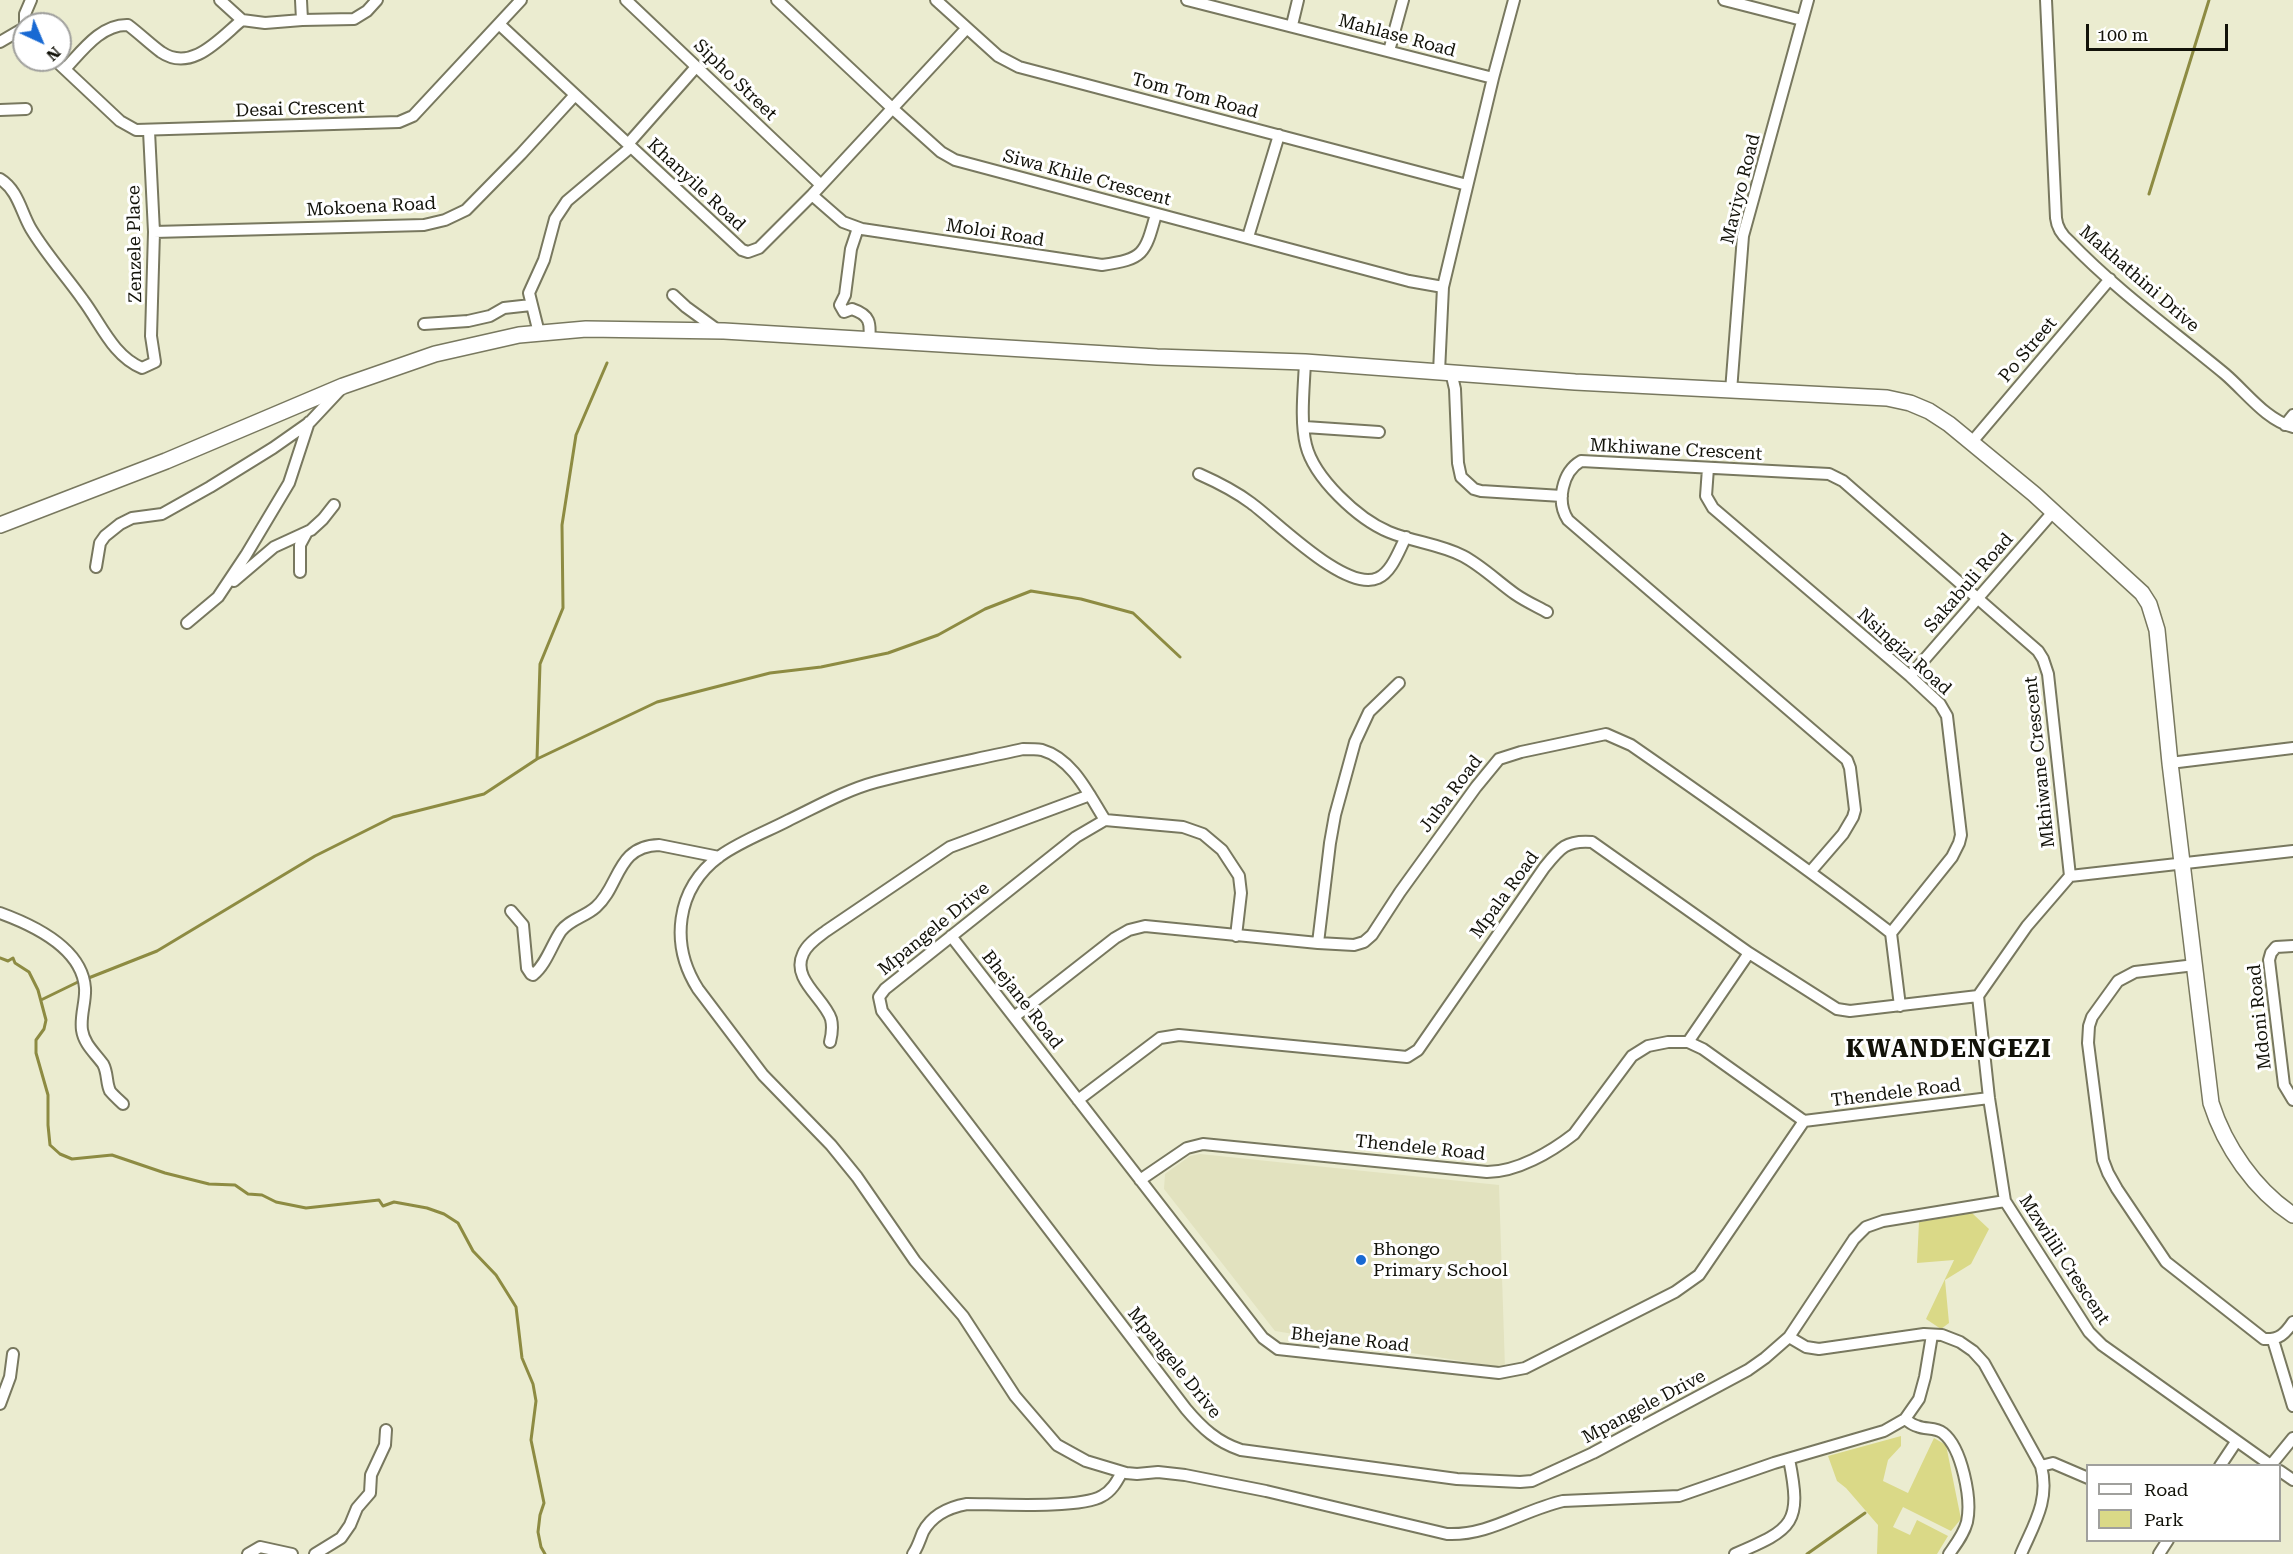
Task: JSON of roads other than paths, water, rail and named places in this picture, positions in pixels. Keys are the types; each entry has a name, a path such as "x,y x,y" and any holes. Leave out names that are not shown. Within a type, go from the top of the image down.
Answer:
{"street":[{"path":"220,0 242,20 265,23 354,18 367,11 377,0"},
{"path":"301,0 302,20"},
{"name":"Desai Crescent","path":"68,72 127,126 135,130 399,122 413,116 521,0"},
{"name":"Sipho Street","path":"626,0 821,185"},
{"name":"Siwa Khile Crescent","path":"777,0 892,108 941,152 955,160 1409,281 1443,287"},
{"name":"Tom Tom Road","path":"936,0 998,56 1019,67 1467,185"},
{"name":"Mahlase Road","path":"1189,0 1493,78"},
{"path":"1292,25 1298,0"},
{"path":"1389,51 1403,0"},
{"path":"1514,0 1443,287 1445,372 1455,389 1458,463 1461,477 1474,489 1480,491 1562,496 1565,516 1576,529 1847,760 1855,810 1853,817 1843,834 1811,871"},
{"path":"1724,0 1802,20"},
{"name":"Maviyo Road","path":"1731,391 1743,236 1808,0"},
{"name":"Makhathini Drive","path":"2046,0 2057,224 2067,240 2110,279 2278,422 2289,426"},
{"path":"72,62 99,34 128,25 165,54 177,58 191,58 203,52 242,20"},
{"name":"Khanyile Road","path":"499,24 742,250 748,252 759,248 812,195 966,29"},
{"path":"539,333 529,293 544,260 555,219 567,201 629,145 696,67"},
{"name":"Mokoena Road","path":"154,232 424,225 445,220 466,210 522,154 575,95"},
{"path":"0,111 26,109"},
{"name":"Zenzele Place","path":"0,179 16,196 35,236 84,300 116,349 128,362 142,368 155,362 156,355 151,336 154,232 149,131"},
{"path":"1248,237 1279,135"},
{"name":"Moloi Road","path":"812,195 834,216 858,228 1102,265 1125,261 1142,252 1148,245 1156,214"},
{"path":"858,228 851,249 845,295 840,305 844,312 852,309 863,313 871,325 869,340"},
{"name":"Po Street","path":"1971,443 2110,279"},
{"path":"673,295 719,331"},
{"path":"424,324 468,321 490,316 504,308 531,305"},
{"path":"0,525 166,461 344,386 435,354 519,335 586,329 719,331 1157,357 1305,362 1731,391 1836,394 1887,398 1910,403 1929,411 1949,424 2053,512 2142,593 2149,604 2157,630 2170,763 2211,1103 2216,1119 2231,1148 2263,1191 2293,1215"},
{"path":"1305,362 1303,401 1306,445 1312,459 1339,498 1377,525 1463,556 1516,594 1547,612"},
{"path":"96,567 100,543 120,524 132,518 162,514 273,448 309,422 344,386"},
{"path":"2289,426 2293,415"},
{"path":"188,623 213,602 226,586 289,483 309,422"},
{"path":"1305,427 1379,432"},
{"name":"Mkhiwane Crescent","path":"1562,496 1569,470 1581,461 1828,474 1838,478 2038,651 2046,666 2070,876"},
{"name":"Nsingizi Road","path":"1708,468 1706,496 1713,508 1910,676 1940,704 1947,716 1961,836 1952,857 1891,933"},
{"path":"1198,474 1251,503 1317,557 1360,580 1371,580 1384,574 1406,537"},
{"path":"226,586 274,547 319,524 334,505"},
{"name":"Sakabuli Road","path":"1910,676 2053,512"},
{"path":"300,572 300,544 307,531"},
{"path":"1317,943 1335,814 1355,742 1369,712 1399,682"},
{"name":"Juba Road","path":"1014,1017 1110,942 1129,930 1145,926 1317,943 1354,945 1364,942 1372,935 1407,882 1499,759 1521,752 1606,734 1631,745 1811,871 1891,933"},
{"path":"2170,763 2293,748"},
{"path":"1236,936 1241,886 1239,876 1222,850 1203,834 1193,829 1157,823 1105,819 1079,778 1055,757 1041,750 1023,749 874,782 825,802 719,857 696,881 686,898 681,922 680,947 689,975 698,990 763,1075 831,1145 857,1177 915,1261 963,1316 999,1375 1057,1444 1086,1461 1122,1472 1185,1475 1266,1491 1447,1534 1463,1535 1489,1529 1548,1504 1563,1501 1679,1496 1789,1459 1884,1431 1905,1419 1919,1399 1926,1377 1932,1335"},
{"path":"830,1042 833,1029 831,1020 806,984 800,967 802,954 809,945 950,847 1090,795"},
{"name":"Mpangele Drive","path":"1105,819 1076,837 885,989 879,997 882,1011 1192,1416 1211,1436 1227,1445 1241,1450 1456,1479 1532,1481 1593,1453 1748,1370 1765,1358 1789,1337 1854,1239 1866,1227 1883,1221 2005,1201"},
{"name":"Mpala Road","path":"1078,1100 1166,1035 1407,1057 1413,1054 1560,848 1572,843 1592,842 1749,953 1837,1009 1850,1011 1978,996"},
{"path":"511,910 523,925 527,968 533,975 540,968 564,927 596,907 619,868 632,854 649,845 658,845 719,857"},
{"path":"1978,996 2027,926 2070,876 2293,851"},
{"path":"0,913 40,932 61,946 77,963 85,986 81,1018 82,1032 86,1043 103,1065 110,1090 123,1104"},
{"path":"1891,933 1900,1006"},
{"name":"Bhejane Road","path":"951,936 1263,1338 1278,1349 1452,1368 1508,1372 1525,1368 1675,1292 1699,1275 1804,1121"},
{"name":"Mdoni Road","path":"2293,946 2276,947 2269,960 2284,1085 2293,1100"},
{"path":"1749,953 1688,1042 1703,1049 1804,1121"},
{"path":"2195,965 2126,975 2118,981 2092,1017 2088,1043 2103,1160 2117,1190 2173,1269 2264,1339 2273,1340 2284,1334 2293,1322"},
{"name":"Mzwilili Crescent","path":"1978,996 1989,1098 2005,1201 2089,1332 2120,1359 2269,1464"},
{"name":"Thendele Road","path":"1140,1180 1187,1148 1203,1144 1487,1172 1508,1169 1548,1150 1574,1134 1632,1056 1648,1046 1668,1041 1688,1042"},
{"name":"Thendele Road","path":"1804,1121 1989,1098"},
{"path":"1789,1337 1806,1347 1819,1349 1942,1335 1960,1342 1972,1351 1984,1363 2041,1466 2045,1484 2043,1503 2021,1554"},
{"path":"2273,1340 2293,1406"},
{"path":"0,1404 10,1377 13,1354"},
{"path":"1905,1419 1916,1426 1933,1428 1945,1434 1952,1443 1967,1483 1967,1521 1964,1532 1948,1554"},
{"path":"315,1554 341,1538 350,1525 357,1508 370,1493 371,1475 385,1445 386,1430"},
{"path":"2272,1464 2293,1438"},
{"path":"2221,1464 2236,1442"},
{"path":"1735,1554 1779,1532 1793,1515 1796,1498 1789,1459"},
{"path":"2041,1466 2053,1463 2086,1477"},
{"path":"914,1554 931,1520 954,1506 1092,1501 1111,1489 1122,1472"},
{"path":"248,1554 260,1547 292,1554"}],"waterway":[{"path":"2149,194 2209,0"},
{"path":"537,759 540,664 563,608 562,525 576,435 607,363"},
{"path":"86,979 157,951 315,856 393,817 484,794 537,759 657,702 770,673 821,667 888,653 938,635 985,609 1031,591 1081,599 1133,613 1180,657"},
{"path":"0,958 8,961 13,958 15,963 29,972 38,990 46,1020 44,1029 36,1040 36,1053 48,1095 50,1145 60,1154 72,1159 112,1155 165,1173 209,1184 235,1185 248,1194 262,1195 276,1202 306,1208 379,1200 383,1206 394,1202 427,1208 444,1214 458,1223 473,1251 496,1275 516,1307 522,1358 533,1384 536,1401 531,1440 544,1503 538,1532 545,1554"},
{"path":"41,1000 80,981"},
{"path":"1807,1554 1865,1513"}],"place":[{"name":"Bhongo Primary School","path":"1361,1260"}],"district":[{"name":"KWANDENGEZI","path":"1949,1050"}]}
